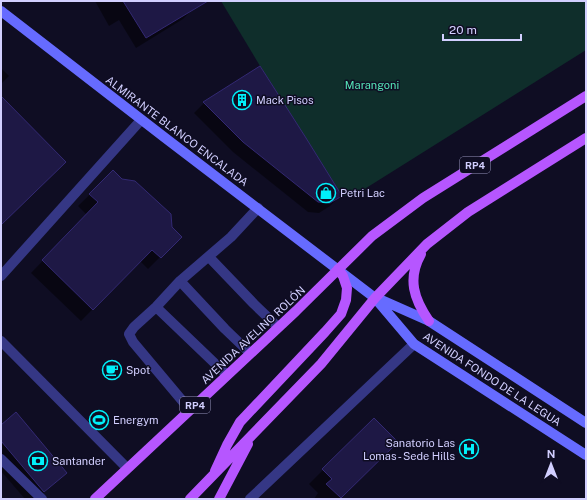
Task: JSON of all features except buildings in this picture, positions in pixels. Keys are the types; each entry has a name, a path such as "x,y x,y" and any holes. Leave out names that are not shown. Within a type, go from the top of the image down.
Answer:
{"main road":[{"name":"ALMIRANTE BLANCO ENCALADA","path":"1,11 338,270"},
{"name":"RP4","path":"338,270 372,236 423,198 586,96"},
{"path":"190,499 321,364 375,298 427,244 468,212 586,138"},
{"path":"427,244 416,265 413,277 416,296 422,311 429,321"},
{"name":"AVENIDA FONDO DE LA LEGUA","path":"338,270 375,298 414,344 586,455"},
{"name":"AVENIDA AVELINO ROLÓN","path":"95,499 338,270"},
{"path":"213,477 227,445 240,422 341,314 346,300 347,288 344,276 338,270"},
{"name":"AVENIDA FONDO DE LA LEGUA","path":"375,298 429,321 586,423"},
{"path":"219,499 255,433"}],"street":[{"path":"1,276 141,120"},
{"path":"190,410 133,342 129,334 134,327 156,307 180,281 231,237 258,208"},
{"path":"209,257 278,328"},
{"path":"180,281 250,354"},
{"path":"156,307 227,375"},
{"path":"1,341 127,468"},
{"path":"250,499 414,344"},
{"path":"1,459 42,499"}],"green space":[{"name":"Marangoni","path":"221,1 586,1 586,50 355,195 342,196"}],"place":[{"name":"Mack Pisos","path":"242,100"},
{"name":"Petri Lac","path":"326,193"},
{"name":"Spot","path":"112,370"},
{"name":"Energym","path":"99,420"},
{"name":"Sanatorio Las Lomas - Sede Hills","path":"469,449"},
{"name":"Santander","path":"38,461"}]}
